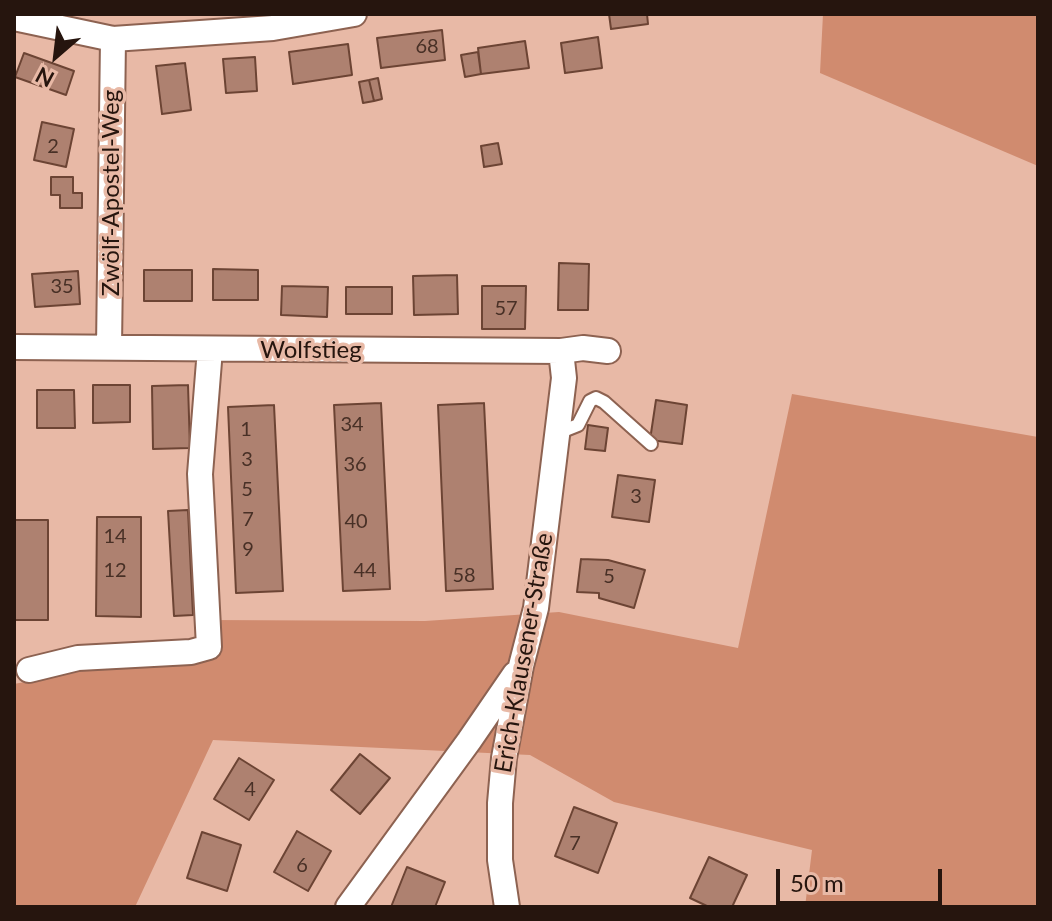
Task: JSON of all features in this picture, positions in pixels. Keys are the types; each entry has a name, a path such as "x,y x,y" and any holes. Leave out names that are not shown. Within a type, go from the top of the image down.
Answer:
{"street":[{"path":"14,18 91,24 113,39 273,28 354,14"},
{"name":"Zwölf-Apostel-Weg","path":"109,347 113,39"},
{"name":"Wolfstieg","path":"14,347 561,351 583,348 608,351"},
{"path":"29,670 78,658 191,652 209,647 200,474 210,349"},
{"name":"Erich-Klausener-Straße","path":"507,907 500,860 504,758 521,666 536,608 564,378 561,351"},
{"path":"348,907 521,666"}],"lane":[{"path":"558,433 578,425 590,401 596,398 651,444"}],"shaded area":[{"path":"823,14 1038,14 1038,166 820,73"},
{"path":"792,394 1038,437 1038,907 805,907 812,850 614,802 530,755 213,740 135,907 14,907 14,684 209,647 207,620 425,621 559,612 738,648"}],"building":[{"path":"609,14 647,14 648,24 611,29"},
{"path":"442,30 445,60 381,68 377,38"},
{"path":"598,37 602,68 565,73 561,43"},
{"path":"525,41 529,68 481,74 478,48"},
{"path":"348,44 352,75 293,84 289,52"},
{"path":"478,52 481,74 465,77 461,55"},
{"path":"24,53 74,71 66,95 15,77"},
{"path":"255,57 257,91 226,93 223,59"},
{"path":"185,63 191,110 162,114 156,66"},
{"path":"378,78 382,99 374,101 369,80"},
{"path":"369,80 374,101 363,103 359,82"},
{"path":"42,122 74,129 66,167 34,160"},
{"path":"498,143 502,164 484,167 481,146"},
{"path":"51,177 73,177 73,193 82,193 82,208 60,208 60,195 51,195"},
{"path":"559,263 589,264 588,310 558,310"},
{"path":"213,269 258,270 258,300 213,300"},
{"path":"144,270 192,270 192,301 144,301"},
{"path":"78,271 80,304 35,307 32,274"},
{"path":"457,275 458,314 414,315 413,276"},
{"path":"282,286 328,287 327,317 281,315"},
{"path":"482,286 526,286 525,329 482,329"},
{"path":"346,287 392,287 392,314 346,314"},
{"path":"93,385 130,385 130,422 93,423"},
{"path":"188,385 190,448 153,449 152,386"},
{"path":"37,390 74,390 75,428 37,428"},
{"path":"656,400 687,405 682,444 650,440"},
{"path":"381,403 390,589 343,591 334,405"},
{"path":"484,403 493,589 446,591 438,405"},
{"path":"274,405 283,591 236,593 228,407"},
{"path":"588,425 608,428 605,451 585,449"},
{"path":"618,475 655,480 649,522 612,517"},
{"path":"188,510 193,615 174,616 168,511"},
{"path":"97,517 141,517 141,617 96,616"},
{"path":"14,520 48,520 48,620 14,620"},
{"path":"581,559 608,560 645,570 634,608 599,598 599,593 577,592"},
{"path":"360,754 390,778 360,814 331,790"},
{"path":"239,758 274,780 249,820 214,799"},
{"path":"574,807 617,823 598,873 555,856"},
{"path":"297,831 331,851 308,891 274,872"},
{"path":"202,832 241,845 227,891 187,878"},
{"path":"709,857 747,875 732,907 709,907 690,898"},
{"path":"407,867 445,882 435,907 391,907"}]}
